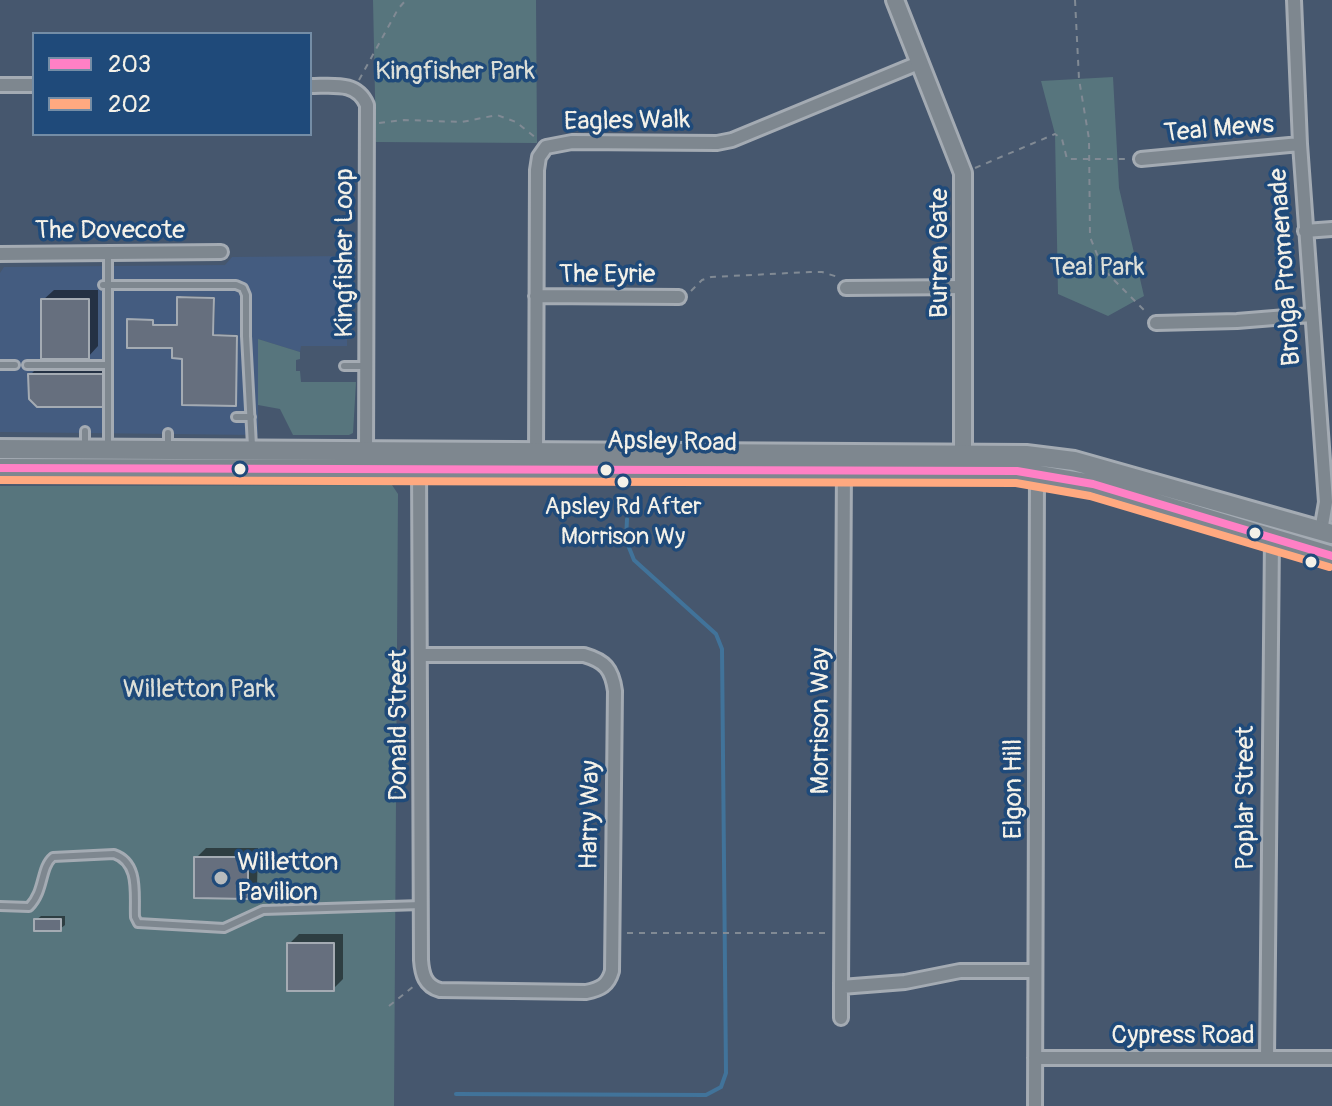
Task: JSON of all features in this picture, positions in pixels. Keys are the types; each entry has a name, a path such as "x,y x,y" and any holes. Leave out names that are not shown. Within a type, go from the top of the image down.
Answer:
{"main road":[{"name":"Apsley Road","path":"0,449 85,440 108,449 168,441 366,459"},
{"name":"Apsley Road","path":"0,468 366,459 963,462 1026,455 1074,461 1326,533"},
{"name":"Apsley Road","path":"963,462 1093,484 1332,556"}],"street":[{"name":"Burren Gate","path":"895,0 963,173 963,462"},
{"name":"Brolga Promenade","path":"1294,0 1305,231 1326,533"},
{"name":"Eagles Walk","path":"536,460 537,170 539,157 546,147 572,142 717,143 732,140 921,62"},
{"path":"0,85 32,85"},
{"path":"312,86 355,89"},
{"name":"Kingfisher Loop","path":"355,89 367,105 368,123 366,459"},
{"name":"Teal Mews","path":"1141,159 1300,144"},
{"path":"1305,231 1332,229"},
{"name":"The Dovecote","path":"0,254 221,252"},
{"path":"846,288 965,287"},
{"name":"The Eyrie","path":"536,296 679,297"},
{"path":"1156,323 1311,315"},
{"name":"Donald Street","path":"419,459 421,970 424,978"},
{"name":"Morrison Way","path":"841,1018 844,462"},
{"name":"Elgon Hill","path":"1035,1106 1037,473"},
{"name":"Poplar Street","path":"1267,1058 1272,538"},
{"name":"Harry Way","path":"421,655 584,655 601,660 613,673 615,691 612,933 610,978 607,984 595,990 440,990 432,988 424,978"},
{"path":"841,987 905,982 960,971 1035,971"},
{"name":"Cypress Road","path":"1035,1058 1332,1058"}],"lane":[{"path":"108,252 105,285 111,415 108,449"},
{"path":"105,285 236,285 243,288 246,295 253,450"},
{"path":"0,365 15,365"},
{"path":"27,365 108,365"},
{"path":"344,366 366,366"},
{"path":"236,417 251,417"},
{"path":"0,906 29,907 38,898 47,862 53,857 114,854 122,857 133,871 135,917 138,923 224,928 263,910 421,905"}],"path":[{"path":"355,89 377,44 406,0"},
{"path":"1075,0 1079,79 1089,139 1090,237 1103,269 1156,323"},
{"path":"368,123 404,120 462,122 497,115 516,122 546,147"},
{"path":"963,173 1055,134 1062,139 1067,159 1141,159"},
{"path":"679,297 711,277 822,272 837,276 846,288"},
{"path":"612,933 734,931 842,934"},
{"path":"389,1006 424,978"}],"shaded area":[{"path":"347,256 347,346 301,346 300,352 258,339 258,435 0,432 0,273 4,267 225,265 232,257"}],"green space":[{"name":"Kingfisher Park","path":"373,0 536,0 537,143 376,142"},
{"name":"Teal Park","path":"1113,77 1119,188 1144,296 1108,316 1058,294 1055,134 1041,81"},
{"path":"258,339 300,352 296,371 300,371 301,382 356,382 353,433 293,435 280,409 258,405"},
{"name":"Willetton Park","path":"392,485 398,494 394,1106 0,1106 0,486"}],"building":[{"path":"177,297 214,298 213,335 237,336 236,406 182,405 182,359 172,358 172,348 127,348 127,319 153,320 153,325 177,325"},
{"path":"41,299 89,299 89,359 41,359"},
{"path":"28,374 104,374 104,407 37,407 29,399"},
{"name":"Willetton Pavilion","path":"194,857 248,857 248,899 194,898"},
{"path":"34,919 61,919 61,931 34,931"},
{"path":"287,943 334,943 334,991 287,991"}],"waterway":[{"path":"456,1094 706,1095 721,1087 726,1073 722,649 716,634 634,560 626,540 627,519"}],"transit line":[{"name":"203","path":"0,468 1017,471 1093,484 1332,556"},
{"name":"202","path":"0,480 1016,483 1090,496 1329,567"}],"place":[{"name":"Apsley Rd After Morrison Wy","path":"623,482"},
{"name":"Willetton Pavilion","path":"221,878"}]}
